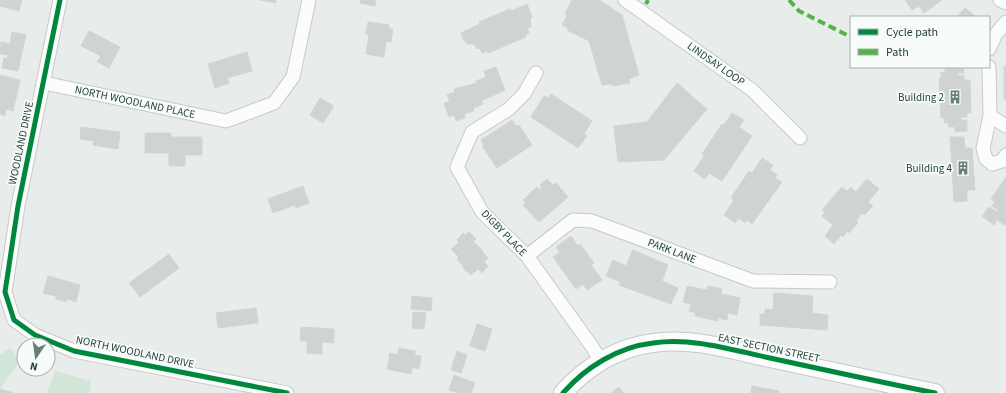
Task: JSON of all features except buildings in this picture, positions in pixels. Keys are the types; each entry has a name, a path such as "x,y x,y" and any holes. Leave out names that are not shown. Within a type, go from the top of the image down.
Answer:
{"street":[{"name":"WOODLAND DRIVE","path":"5,292 18,206 60,0"},
{"name":"NORTH WOODLAND PLACE","path":"44,83 226,121 274,103 293,77 309,0"},
{"name":"LINDSAY LOOP","path":"624,0 752,90 800,138"},
{"path":"1000,0 1006,3"},
{"path":"990,47 996,34 1006,22"},
{"path":"989,68 990,116 983,148 986,158 992,164 1002,161 1006,155"},
{"name":"DIGBY PLACE","path":"536,73 524,94 509,109 472,132 457,167 482,212 527,256 600,360"},
{"path":"990,116 1006,126"},
{"name":"PARK LANE","path":"527,256 573,220 592,220 753,281 830,282"},
{"name":"NORTH WOODLAND DRIVE","path":"5,292 14,320 35,335 74,351 287,393"},
{"name":"EAST SECTION STREET","path":"600,360 634,347 652,343 674,341 717,347 901,390 935,393"},
{"path":"563,393 600,360"}],"green space":[{"path":"10,348 16,356 16,367 0,389 0,355"},
{"path":"56,371 91,381 90,393 47,393 53,377 56,377"}],"marked path":[{"path":"646,4 648,0"},
{"path":"789,0 799,11 850,36"}],"cycle path":[{"path":"60,0 18,206 5,292 14,320 35,335 74,351 287,393"},
{"path":"563,393 592,367 615,354 640,345 668,342 712,345 935,393"}],"place":[{"name":"Building 2","path":"955,97"},
{"name":"Building 4","path":"963,168"}]}
